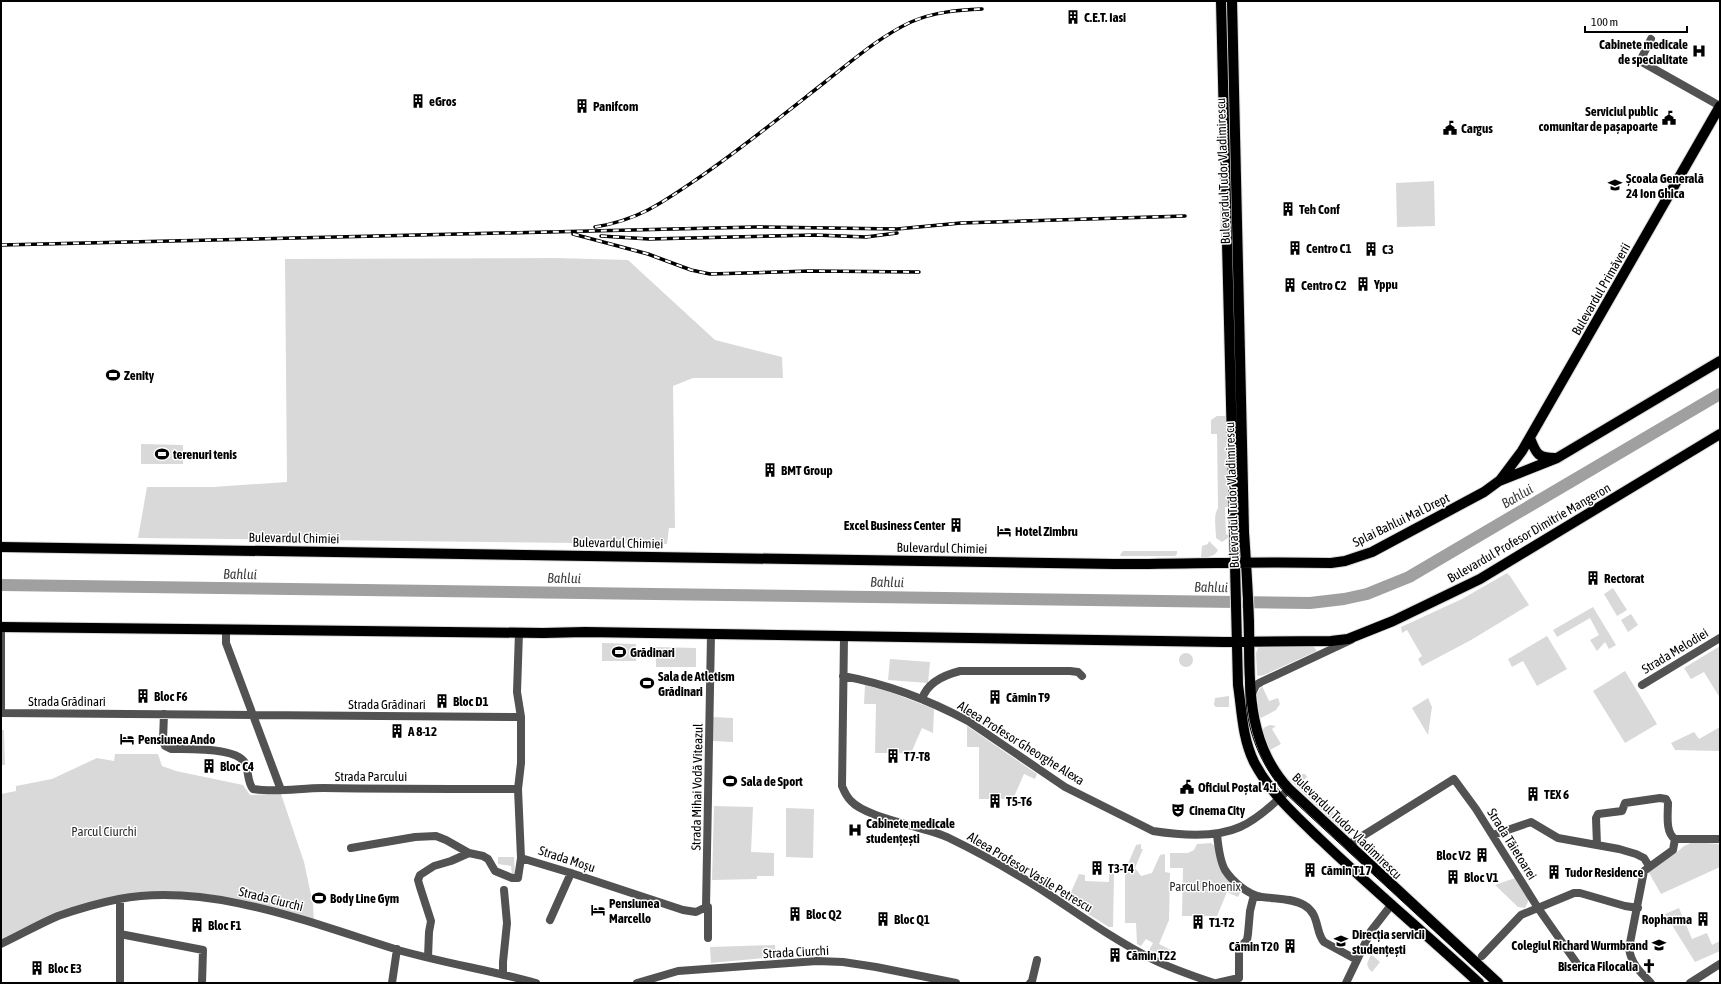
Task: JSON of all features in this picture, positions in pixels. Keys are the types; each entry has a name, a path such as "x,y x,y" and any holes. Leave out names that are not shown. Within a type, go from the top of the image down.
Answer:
{"main road":[{"name":"Bulevardul Tudor Vladimirescu","path":"1221,1 1236,641 1240,714 1246,739 1254,761 1266,781 1279,798 1351,869 1479,983"},
{"name":"Bulevardul Tudor Vladimirescu","path":"1232,1 1246,562 1248,579 1251,696 1255,725 1265,756 1281,781 1498,983"},
{"name":"Bulevardul Primăverii","path":"1499,481 1515,463 1530,438 1720,106"},
{"name":"Splai Bahlui Mal Drept","path":"1235,562 1331,563 1359,557 1372,552 1478,496 1499,481 1556,458 1720,361"},
{"name":"Bulevardul Profesor Dimitrie Mangeron","path":"844,637 1051,638 1224,642 1331,641 1348,639 1367,633 1480,579 1720,434"},
{"path":"1530,438 1538,455 1543,458 1556,458"},
{"name":"Bulevardul Chimiei","path":"1,547 1114,564 1202,564 1235,562"},
{"path":"1,627 711,634 844,637"}],"street":[{"path":"1651,39 1640,61 1720,106"},
{"name":"Strada Grădinari","path":"1,627 1,713 521,717"},
{"path":"226,630 226,643 281,790"},
{"path":"519,632 517,692 521,717 521,763 518,789 521,858"},
{"path":"1251,696 1256,685 1261,682 1367,633"},
{"name":"Strada Mihai Vodă Viteazul","path":"708,938 708,907 706,907 711,634"},
{"name":"Aleea Profesor Vasile Petrescu","path":"844,637 842,786 851,801 857,807 874,814 935,832 968,847 1040,888 1073,911 1140,952 1172,968 1214,983"},
{"name":"Strada Melodiei","path":"1642,685 1720,638"},
{"path":"922,699 927,688 949,674 960,671 1070,671 1078,672 1082,676"},
{"name":"Aleea Profesor Gheorghe Alexa","path":"843,676 866,680 922,699 968,721 1065,787 1140,826 1153,831 1165,833 1217,834 1240,827 1251,821 1289,789"},
{"name":"Strada Parcului","path":"164,714 163,740 167,748 226,752 241,758 245,762 250,785 253,789 518,789"},
{"name":"Strada Tăietoarei","path":"1348,845 1454,779 1493,835 1538,908 1578,965 1584,966"},
{"path":"1597,845 1596,818 1598,814 1618,813 1622,811 1625,803 1660,798 1666,799 1668,803 1669,830 1671,836 1675,839 1720,839"},
{"path":"1493,835 1531,822 1558,838 1636,854 1644,858 1649,866"},
{"path":"1217,834 1225,870 1243,888 1260,897 1293,901 1304,905 1314,916 1319,926 1320,938 1324,942 1357,960"},
{"name":"Strada Moșu","path":"351,848 415,837 436,836 468,853 488,858 495,871 512,878 518,878 521,858 683,910 696,912 706,907"},
{"path":"1651,983 1634,966 1630,957 1629,948 1644,871 1649,866 1674,850 1675,839"},
{"path":"428,957 431,921 418,880 420,875 434,866 451,861 468,853"},
{"path":"550,920 571,873"},
{"path":"503,975 507,923 504,890"},
{"path":"1482,956 1521,915 1576,893 1638,908"},
{"path":"1217,983 1239,978 1239,948 1246,940 1248,934 1250,911 1254,895"},
{"name":"Strada Ciurchi","path":"1,944 56,917 120,899 146,896 222,900 314,922 397,949 536,983"},
{"path":"120,899 120,983"},
{"path":"1346,983 1371,931 1392,904"},
{"path":"120,934 203,950 202,983"},
{"path":"392,983 397,949"},
{"path":"1030,983 1032,981 1037,960"},
{"name":"Strada Ciurchi","path":"636,983 678,971 816,961 843,962 876,967 956,983"},
{"path":"1690,983 1720,964"}],"green space":[{"path":"1434,181 1435,226 1397,227 1396,183"},
{"path":"555,258 628,260 715,340 782,357 783,378 693,378 673,386 675,528 669,528 667,544 138,538 147,487 213,487 287,482 285,259"},
{"path":"1217,416 1226,416 1229,507 1225,507 1226,534 1228,535 1228,538 1222,542 1216,538 1215,526 1216,511 1218,508 1217,434 1211,434 1211,420"},
{"name":"terenuri tenis","path":"141,444 183,445 183,464 141,464"},
{"path":"1209,541 1218,550 1217,552 1209,557 1201,557 1202,546 1208,544"},
{"path":"1123,551 1177,551 1177,554 1175,556 1121,556 1120,555"},
{"path":"1507,573 1529,605 1471,640 1422,666 1418,659 1422,656 1407,630 1402,633 1401,627 1462,599"},
{"path":"1613,588 1627,610 1617,616 1604,594"},
{"path":"1593,607 1616,645 1609,649 1605,642 1597,651 1590,640 1599,635 1590,618 1557,637 1553,630"},
{"path":"1631,614 1638,625 1628,632 1621,620"},
{"path":"1547,636 1567,669 1537,686 1523,661 1512,667 1508,659"},
{"name":"Grădinari","path":"602,643 636,644 636,661 602,661"},
{"path":"1259,646 1313,646 1317,651 1264,675 1258,676 1256,653"},
{"path":"1720,646 1720,698 1704,672 1691,679 1684,668"},
{"path":"656,647 696,648 696,667 656,667"},
{"path":"1186,653 1191,655 1193,660 1191,665 1186,667 1181,665 1179,660 1181,655"},
{"path":"890,659 930,662 928,683 888,680"},
{"path":"1625,671 1657,724 1625,743 1593,691"},
{"path":"865,685 890,692 934,709 933,733 922,728 911,753 875,753 876,704 864,704"},
{"path":"1262,686 1269,701 1278,698 1280,704 1276,710 1261,718 1259,716 1257,694"},
{"path":"1229,696 1229,707 1216,707 1214,705 1215,698"},
{"path":"1428,698 1432,707 1428,735 1412,708"},
{"path":"713,717 733,718 733,742 713,741"},
{"path":"1270,725 1276,726 1272,729 1281,744 1270,750 1262,730"},
{"path":"967,726 1037,774 1035,779 1024,774 1013,799 979,799 979,747 967,747"},
{"path":"1720,727 1720,751 1675,750 1671,743 1694,732 1699,739"},
{"path":"1,730 4,730 5,765 1,765"},
{"name":"Parcul Ciurchi","path":"115,754 158,754 162,766 176,771 243,785 250,795 281,794 304,862 313,904 314,922 222,900 146,896 64,914 1,944 1,794 16,791 16,786 52,779 97,758 114,761"},
{"path":"1305,774 1307,777 1303,781 1343,823 1339,827 1290,780"},
{"path":"714,806 753,807 751,852 774,853 774,876 757,876 757,879 712,880"},
{"path":"786,808 814,809 813,858 786,857"},
{"path":"1693,842 1720,844 1720,867 1661,894 1648,871 1684,846"},
{"name":"Parcul Phoenix","path":"1211,843 1216,847 1241,891 1238,897 1227,892 1217,916 1182,916 1183,868 1170,868 1170,853 1188,853 1194,850 1197,844"},
{"path":"1141,844 1141,849 1143,849 1135,868 1141,876 1152,873 1160,855 1165,854 1165,872 1170,873 1169,920 1159,944 1171,950 1165,961 1151,955 1153,952 1149,950 1153,943 1146,939 1141,946 1137,944 1136,923 1125,923 1125,871 1136,845"},
{"path":"498,857 514,857 515,874 512,874 511,866 498,864"},
{"path":"1079,874 1085,875 1085,881 1109,882 1109,874 1114,874 1113,927 1109,927 1067,901"},
{"path":"1515,878 1528,899 1525,908 1518,907 1495,885"},
{"path":"1679,908 1692,939 1707,933 1712,945 1720,941 1720,951 1695,962 1665,914"},
{"path":"775,945 776,957 711,963 710,947"},
{"path":"1371,954 1380,962 1372,972 1367,964"}],"waterway":[{"name":"Bahlui","path":"1,585 1310,603 1344,599 1367,594 1409,577 1720,394"}],"tram line":[{"path":"1228,1 1246,697 1249,724 1257,749 1263,761 1269,772 1285,793 1491,983"}],"railway":[{"path":"595,227 610,224 637,215 672,196 746,144 866,50 899,28 911,22 937,14 982,9"},
{"path":"1,245 756,227 897,229 961,223 1185,216"},
{"path":"601,236 649,239 815,235 866,237 897,233"},
{"path":"573,234 648,254 691,270 710,274 810,271 919,272"}],"place":[{"name":"C.E.T. Iasi","path":"1073,17"},
{"name":"Cabinete medicale de specialitate","path":"1699,51"},
{"name":"eGros","path":"418,101"},
{"name":"Panifcom","path":"582,106"},
{"name":"Serviciul public comunitar de pașapoarte","path":"1669,118"},
{"name":"Cargus","path":"1450,128"},
{"name":"Școala Generală 24 Ion Ghica","path":"1615,185"},
{"name":"Teh Conf","path":"1288,209"},
{"name":"Centro C1","path":"1295,248"},
{"name":"C3","path":"1371,249"},
{"name":"Yppu","path":"1363,284"},
{"name":"Centro C2","path":"1290,285"},
{"name":"Zenity","path":"113,375"},
{"name":"terenuri tenis","path":"162,454"},
{"name":"BMT Group","path":"770,470"},
{"name":"Excel Business Center","path":"956,525"},
{"name":"Hotel Zimbru","path":"1004,531"},
{"name":"Rectorat","path":"1593,578"},
{"name":"Grădinari","path":"619,652"},
{"name":"Sala de Atletism Grădinari","path":"647,683"},
{"name":"Bloc F6","path":"143,696"},
{"name":"Cămin T9","path":"995,697"},
{"name":"Bloc D1","path":"442,701"},
{"name":"A 8-12","path":"397,731"},
{"name":"Pensiunea Ando","path":"127,739"},
{"name":"T7-T8","path":"893,756"},
{"name":"Bloc C4","path":"209,766"},
{"name":"Sala de Sport","path":"730,781"},
{"name":"Oficiul Poștal 4.1","path":"1187,787"},
{"name":"TEX 6","path":"1533,794"},
{"name":"T5-T6","path":"995,801"},
{"name":"Cinema City","path":"1178,810"},
{"name":"Cabinete medicale studențești","path":"855,830"},
{"name":"Bloc V2","path":"1482,855"},
{"name":"T3-T4","path":"1097,868"},
{"name":"Cămin T17","path":"1310,870"},
{"name":"Tudor Residence","path":"1554,872"},
{"name":"Bloc V1","path":"1453,877"},
{"name":"Body Line Gym","path":"319,898"},
{"name":"Pensiunea Marcello","path":"598,910"},
{"name":"Bloc Q2","path":"795,914"},
{"name":"Bloc Q1","path":"883,919"},
{"name":"Ropharma","path":"1703,919"},
{"name":"T1-T2","path":"1198,922"},
{"name":"Bloc F1","path":"197,925"},
{"name":"Direcția servicii studențești","path":"1341,941"},
{"name":"Colegiul Richard Wurmbrand","path":"1659,945"},
{"name":"Cămin T20","path":"1290,946"},
{"name":"Cămin T22","path":"1115,955"},
{"name":"Biserica Filocalia","path":"1649,966"},
{"name":"Bloc E3","path":"37,968"}]}
